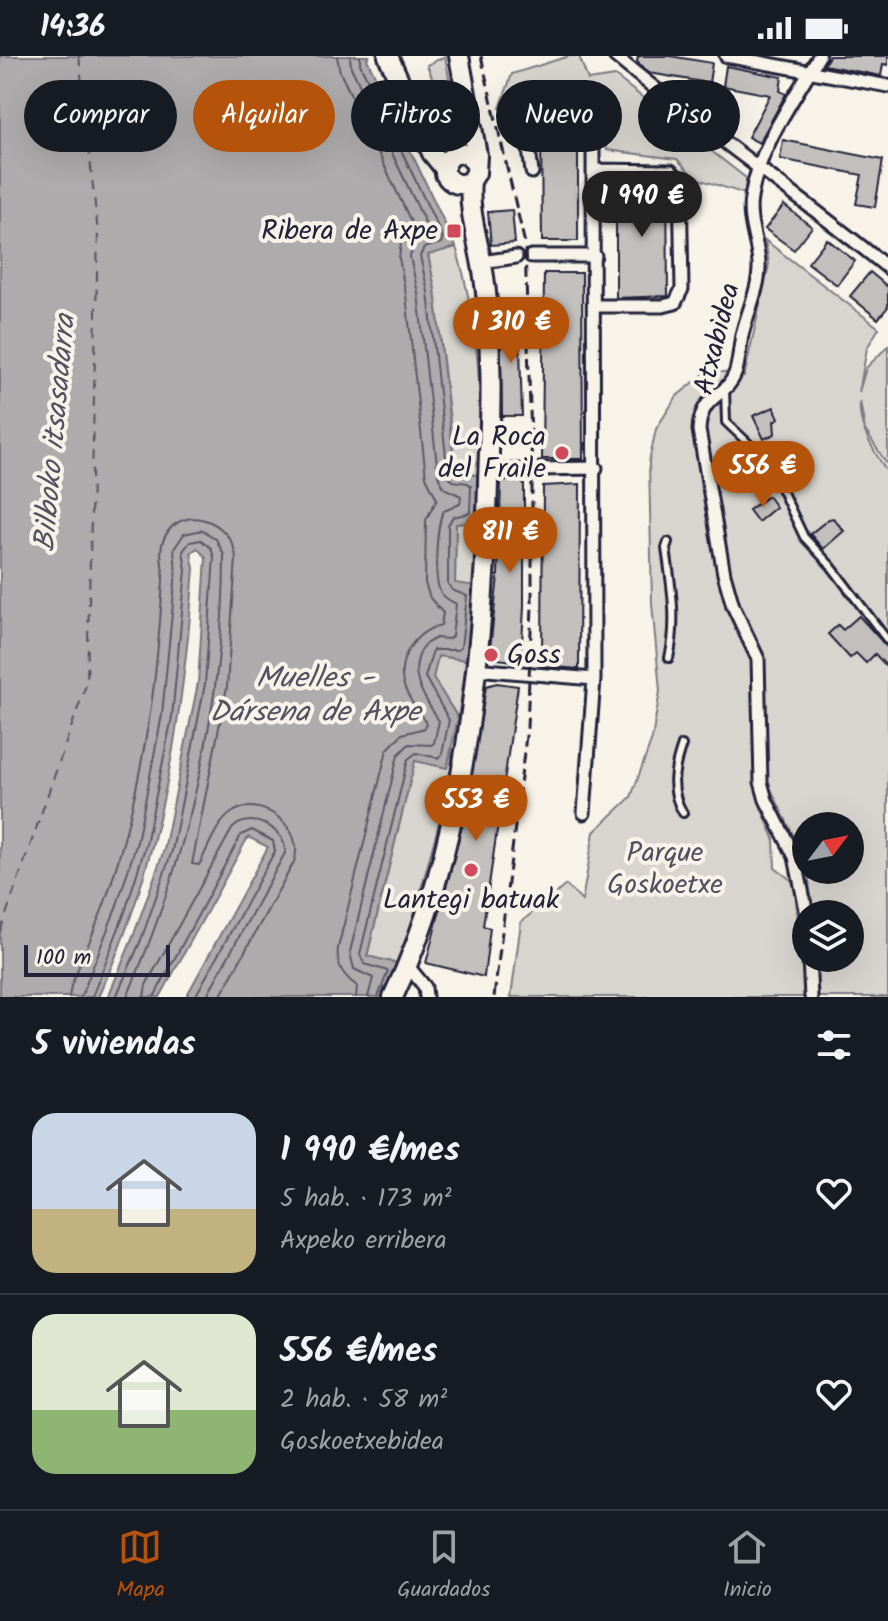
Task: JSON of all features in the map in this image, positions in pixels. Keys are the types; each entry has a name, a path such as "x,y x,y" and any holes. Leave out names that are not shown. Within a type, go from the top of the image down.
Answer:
{"main road":[{"path":"390,56 435,145 459,167"},
{"path":"395,997 418,957 458,785 484,594 490,365 482,262 459,167 471,125 459,56"},
{"path":"395,997 426,921"}],"street":[{"path":"615,56 888,268"},
{"path":"726,56 888,86"},
{"name":"Atxabidea","path":"725,388 735,374 758,277 750,204 760,169 819,56"},
{"path":"532,172 527,134 530,126 539,122 583,122 589,125 593,134 594,170 596,468 594,679 584,813"},
{"path":"594,170 671,171 680,179 682,289 675,303 663,306 594,306"},
{"path":"531,256 595,256"},
{"path":"482,262 516,257"},
{"path":"725,388 708,400 700,418 699,430 724,574 733,606 758,659 761,782 766,800 795,857 804,900"},
{"path":"539,469 596,468"},
{"path":"489,471 519,470"},
{"path":"475,669 594,679"},
{"path":"412,971 425,987 426,997"},
{"path":"810,972 811,997"}],"lane":[{"name":"Atxabidea","path":"725,388 726,422 769,463 804,537 831,566 888,641"},
{"path":"668,542 666,548 674,601 669,658"},
{"path":"682,745 673,771 675,790 683,813"}],"green space":[{"path":"445,56 449,80 433,80 427,65"},
{"path":"569,56 579,56 588,80 510,80 512,74"},
{"path":"615,76 620,80 588,80"},
{"path":"622,81 638,94 638,152 713,152 746,178 745,194 695,178 677,159 622,152"},
{"name":"Parque Goskoetxe","path":"765,240 879,328 867,348 859,392 866,368 888,346 888,466 865,430 860,401 860,411 861,421 868,439 888,474 888,997 816,997 815,972 864,972 864,900 811,900 809,884 864,884 864,812 792,812 792,833 768,783 761,808 774,838 775,868 794,884 792,972 803,972 806,997 511,997 521,922 566,885 582,901 594,832 631,797 652,739 660,691 652,603 649,461 656,429 677,396 710,369 744,377 769,264"},
{"path":"456,247 470,305 477,360 480,475 456,474 428,254"},
{"path":"478,522 477,586 455,584 456,524"},
{"path":"438,656 467,660 458,718 433,678"},
{"path":"452,747 451,778 401,964 367,957 415,760 447,768"}],"water":[{"path":"0,56 369,56 367,59 377,80 351,80 351,152 411,152 456,247 428,255 435,290 455,474 480,475 478,522 456,524 455,583 477,586 467,660 438,656 433,678 458,718 447,768 415,761 367,956 401,964 384,997 186,997 268,847 248,837 160,997 108,997 164,850 198,683 206,557 197,548 191,553 194,568 189,623 176,733 166,787 138,893 98,997 0,997"}],"building":[{"path":"638,56 670,56 712,63 709,80 691,80 649,73 637,62"},
{"path":"829,56 888,56 888,65 883,64 881,76 824,65"},
{"path":"726,66 782,77 780,91 786,94 759,143 748,137 770,95 740,89 740,80 724,80"},
{"path":"783,140 883,160 875,207 856,204 862,175 780,159"},
{"path":"541,152 578,152 578,241 542,241"},
{"path":"616,180 667,180 668,296 616,298"},
{"path":"784,205 812,227 794,250 765,229"},
{"path":"512,210 515,243 491,245 488,212"},
{"path":"827,239 855,261 837,285 808,263"},
{"path":"870,272 888,287 888,307 878,319 850,296"},
{"path":"544,273 582,273 583,459 542,459"},
{"path":"519,312 522,416 502,416 500,313"},
{"path":"774,407 779,418 774,421 775,434 764,439 753,416"},
{"path":"521,478 524,485 524,606 521,662 489,658 498,576 501,481"},
{"path":"580,484 579,669 542,666 543,486"},
{"path":"768,496 776,507 758,522 749,510"},
{"path":"833,518 844,531 823,549 810,534"},
{"path":"859,616 888,648 888,668 875,654 866,663 856,653 850,658 828,634 838,625 843,630"},
{"path":"497,683 518,686 483,926 490,928 484,977 426,963 465,815 486,686"}],"ferry route":[{"path":"0,932 87,682 98,233 79,56"}],"railway":[{"path":"481,56 525,244 532,475 532,606 527,728 494,997"}],"place":[{"name":"Ribera de Axpe","path":"454,231"},
{"name":"La Roca del Fraile","path":"562,453"},
{"name":"Goss","path":"491,655"},
{"name":"Lantegi batuak","path":"471,870"}],"water label":[{"name":"Bilboko itsasadarra","path":"56,433"},
{"name":"Muelles - Dársena de Axpe","path":"315,696"}]}
